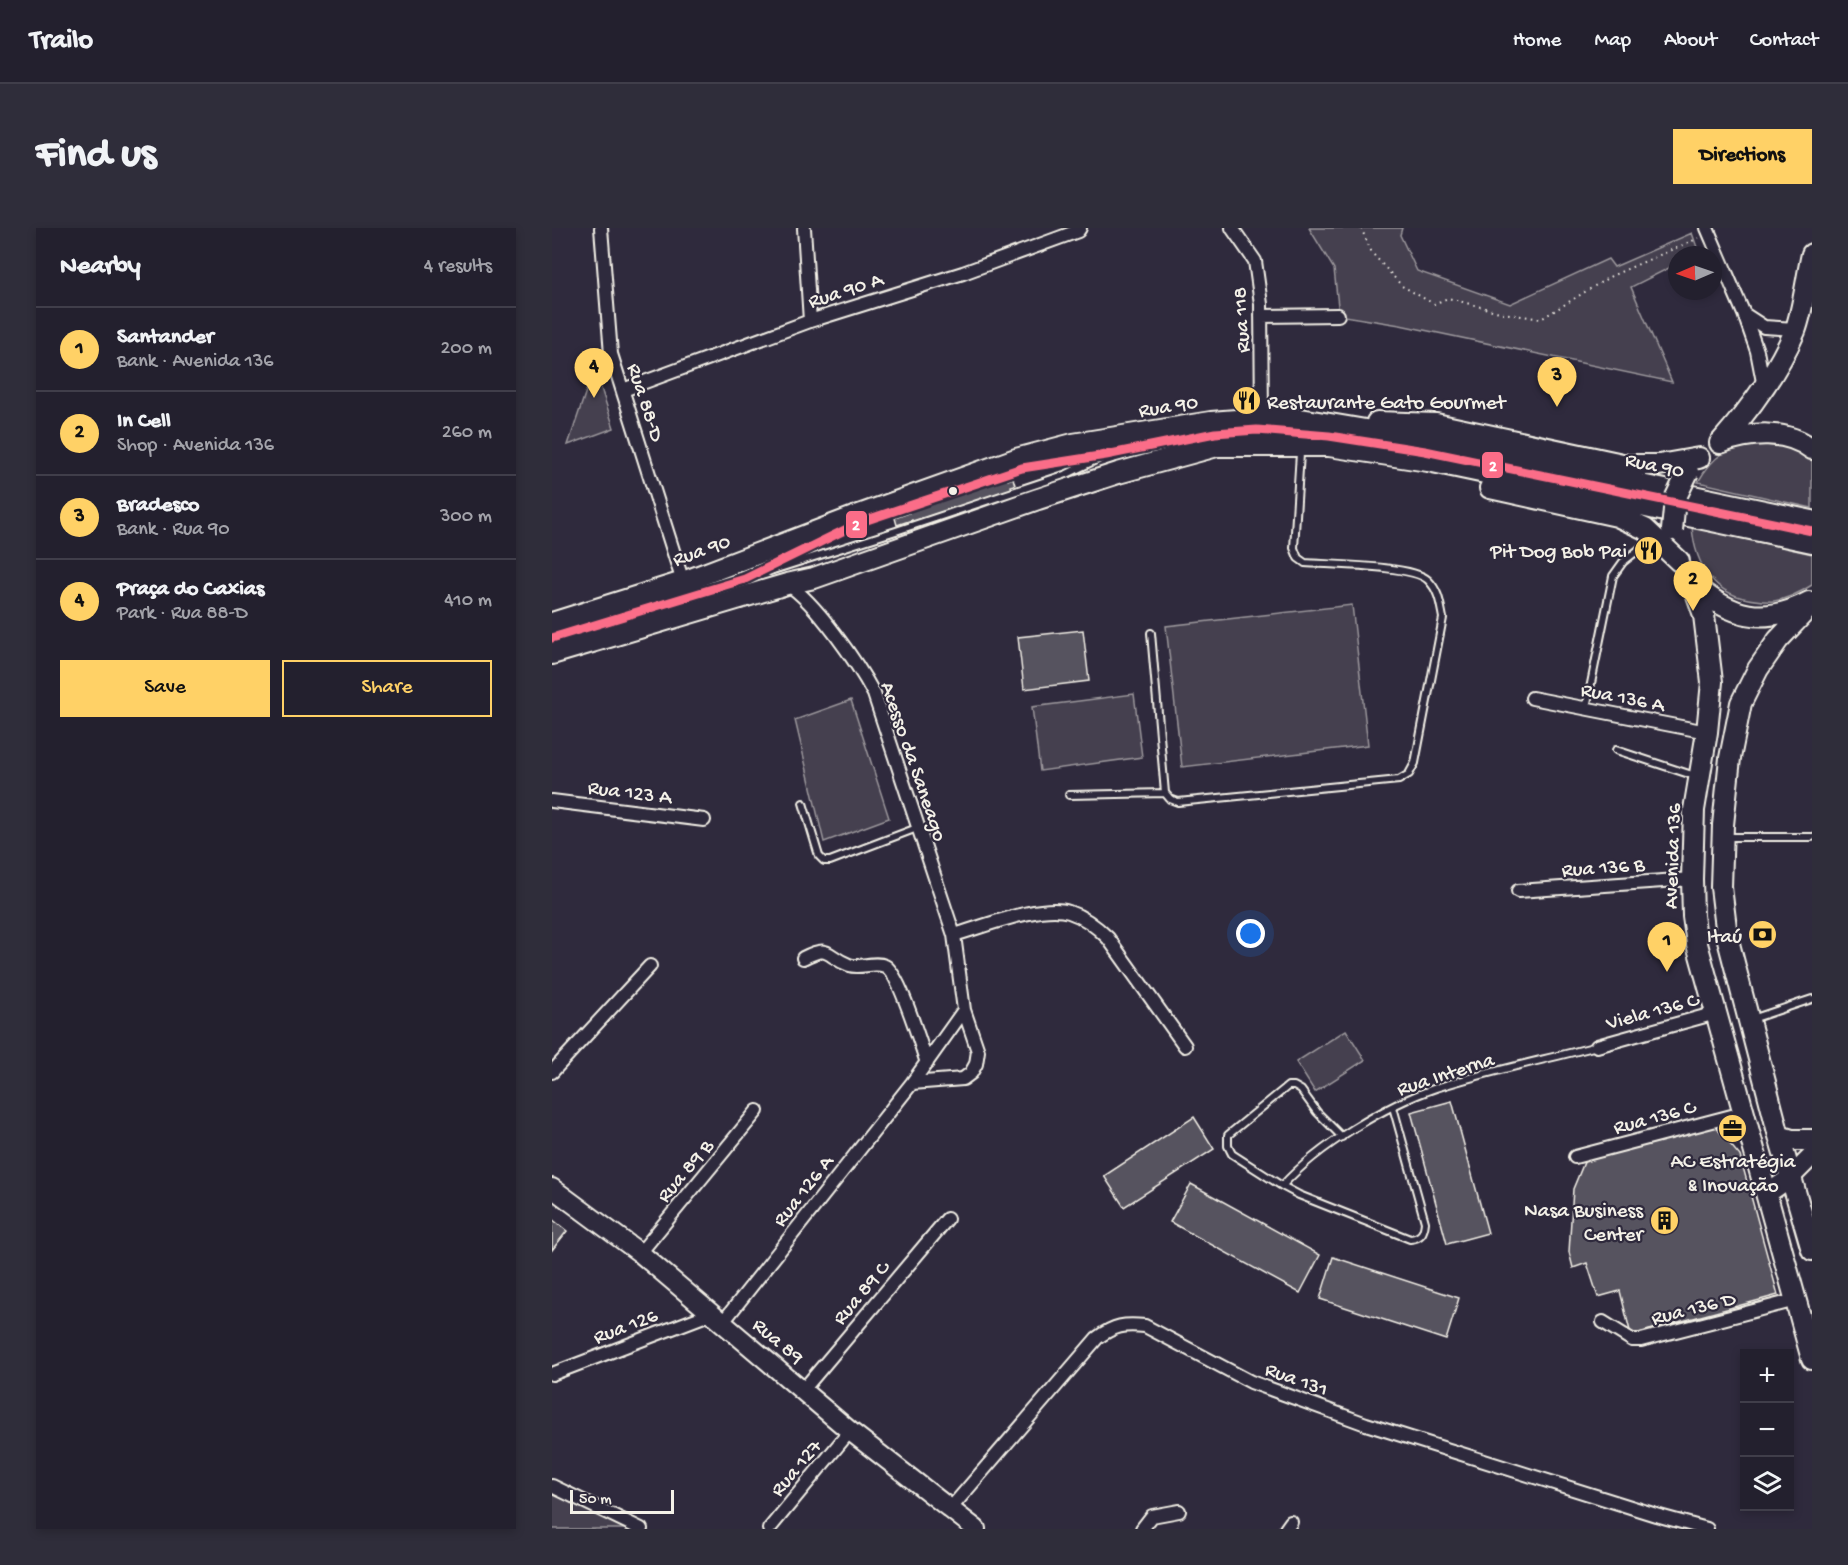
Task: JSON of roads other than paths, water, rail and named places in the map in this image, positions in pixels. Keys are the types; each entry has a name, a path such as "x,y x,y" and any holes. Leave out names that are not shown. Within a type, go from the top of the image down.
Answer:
{"main road":[{"path":"1663,534 1675,499 1694,465 1721,442 1748,413 1764,390 1796,329 1812,254"},
{"path":"1294,418 1436,424 1627,465 1694,465"},
{"name":"Rua 90","path":"552,623 683,582 1016,459 1073,444 1211,422 1294,418 1436,442 1812,522"},
{"path":"1721,442 1750,435 1779,435 1812,449"},
{"path":"552,654 814,578 1118,473 1217,446 1269,448 1329,446 1428,461 1812,542"},
{"path":"1269,448 1392,467 1617,516 1645,529 1663,534 1693,584 1714,602 1739,613 1767,616 1794,610 1812,602"},
{"name":"Avenida 136","path":"1693,584 1704,615 1712,682 1707,732 1694,810 1692,879 1693,916 1697,944 1812,1359"},
{"path":"1812,602 1778,640 1758,669 1741,703 1730,758 1722,837 1721,887 1727,936 1779,1136 1812,1250"},
{"path":"1779,1136 1792,1140 1812,1140"},
{"path":"1787,1264 1798,1272 1812,1318"}],"street":[{"name":"Rua 88-D","path":"601,228 611,354 683,582"},
{"path":"804,228 810,321"},
{"name":"Rua 118","path":"1232,228 1255,261 1261,316 1262,418"},
{"name":"Rua 90 A","path":"623,390 810,321 963,273 1078,229"},
{"path":"1709,231 1757,351 1764,390"},
{"path":"1744,314 1764,327 1796,329"},
{"path":"1261,316 1338,315"},
{"name":"Acesso da Saneago","path":"814,578 811,584 817,610"},
{"name":"Acesso da Saneago","path":"787,584 797,590 817,610 866,678 874,694 954,935 964,1010 978,1051 976,1064 971,1073 963,1079 912,1083"},
{"name":"Rua 136 A","path":"1532,698 1707,732"},
{"name":"Rua 123 A","path":"552,801 704,820"},
{"name":"Rua 136 B","path":"1518,891 1692,879"},
{"path":"954,935 1039,910 1068,911 1093,923 1108,938 1185,1046"},
{"path":"803,958 818,950 827,952 851,966 882,964 890,968 901,990 927,1063"},
{"path":"552,1072 650,966"},
{"path":"912,1083 964,1010"},
{"name":"Viela 136 C","path":"1597,1046 1716,1013"},
{"name":"Rua 126 A","path":"717,1317 912,1083"},
{"name":"Rua 89 B","path":"640,1253 757,1111"},
{"name":"Rua 136 C","path":"1575,1157 1743,1113"},
{"path":"1767,1194 1791,1177 1812,1156"},
{"name":"Rua 89","path":"552,1188 640,1253 850,1431 976,1529"},
{"name":"Rua 89 C","path":"803,1390 947,1219"},
{"name":"Rua 136 D","path":"1604,1322 1632,1340 1641,1340 1796,1300"},
{"name":"Rua 126","path":"552,1374 717,1317"},
{"name":"Rua 131","path":"951,1508 1097,1338 1111,1328 1127,1324 1145,1326 1251,1382 1366,1424 1707,1529"},
{"name":"Rua 127","path":"769,1529 850,1431"},
{"path":"552,1486 641,1529"},
{"path":"1142,1529 1152,1516 1179,1511"}],"lane":[{"path":"746,579 861,522 1022,468 1106,455 1215,433 1257,430 1329,436 1425,451 1812,531"},
{"path":"1151,633 1165,793 1170,799 1178,802 1399,780 1409,774 1414,763 1443,618 1439,595 1426,578 1405,571 1305,563 1298,558 1294,548 1300,453"},
{"path":"552,638 746,579 1067,474 1106,455"},
{"path":"1586,709 1613,576 1623,562 1663,534"},
{"path":"1616,750 1700,777"},
{"path":"1069,795 1165,793"},
{"path":"803,803 819,856 824,861 830,861 917,828"},
{"path":"1722,837 1812,837"},
{"path":"1749,1020 1812,999"},
{"name":"Rua Interna","path":"1282,1186 1297,1169 1342,1137 1393,1107 1435,1088 1597,1046"},
{"path":"1342,1137 1317,1112 1301,1090 1288,1086 1228,1135 1228,1146 1232,1154 1299,1195 1410,1239 1418,1238 1424,1232 1425,1222 1393,1107"}],"place":[{"name":"Praça do Caxias","path":"594,398"},
{"name":"Restaurante Gato Gourmet","path":"1246,401"},
{"name":"Bradesco","path":"1557,407"},
{"name":"Pit Dog Bob Pai","path":"1648,550"},
{"name":"In Cell","path":"1693,611"},
{"name":"Itaú","path":"1763,935"},
{"name":"Santander","path":"1667,972"},
{"name":"AC Estratégia & Inovação","path":"1733,1129"},
{"name":"Nasa Business Center","path":"1664,1221"}]}
